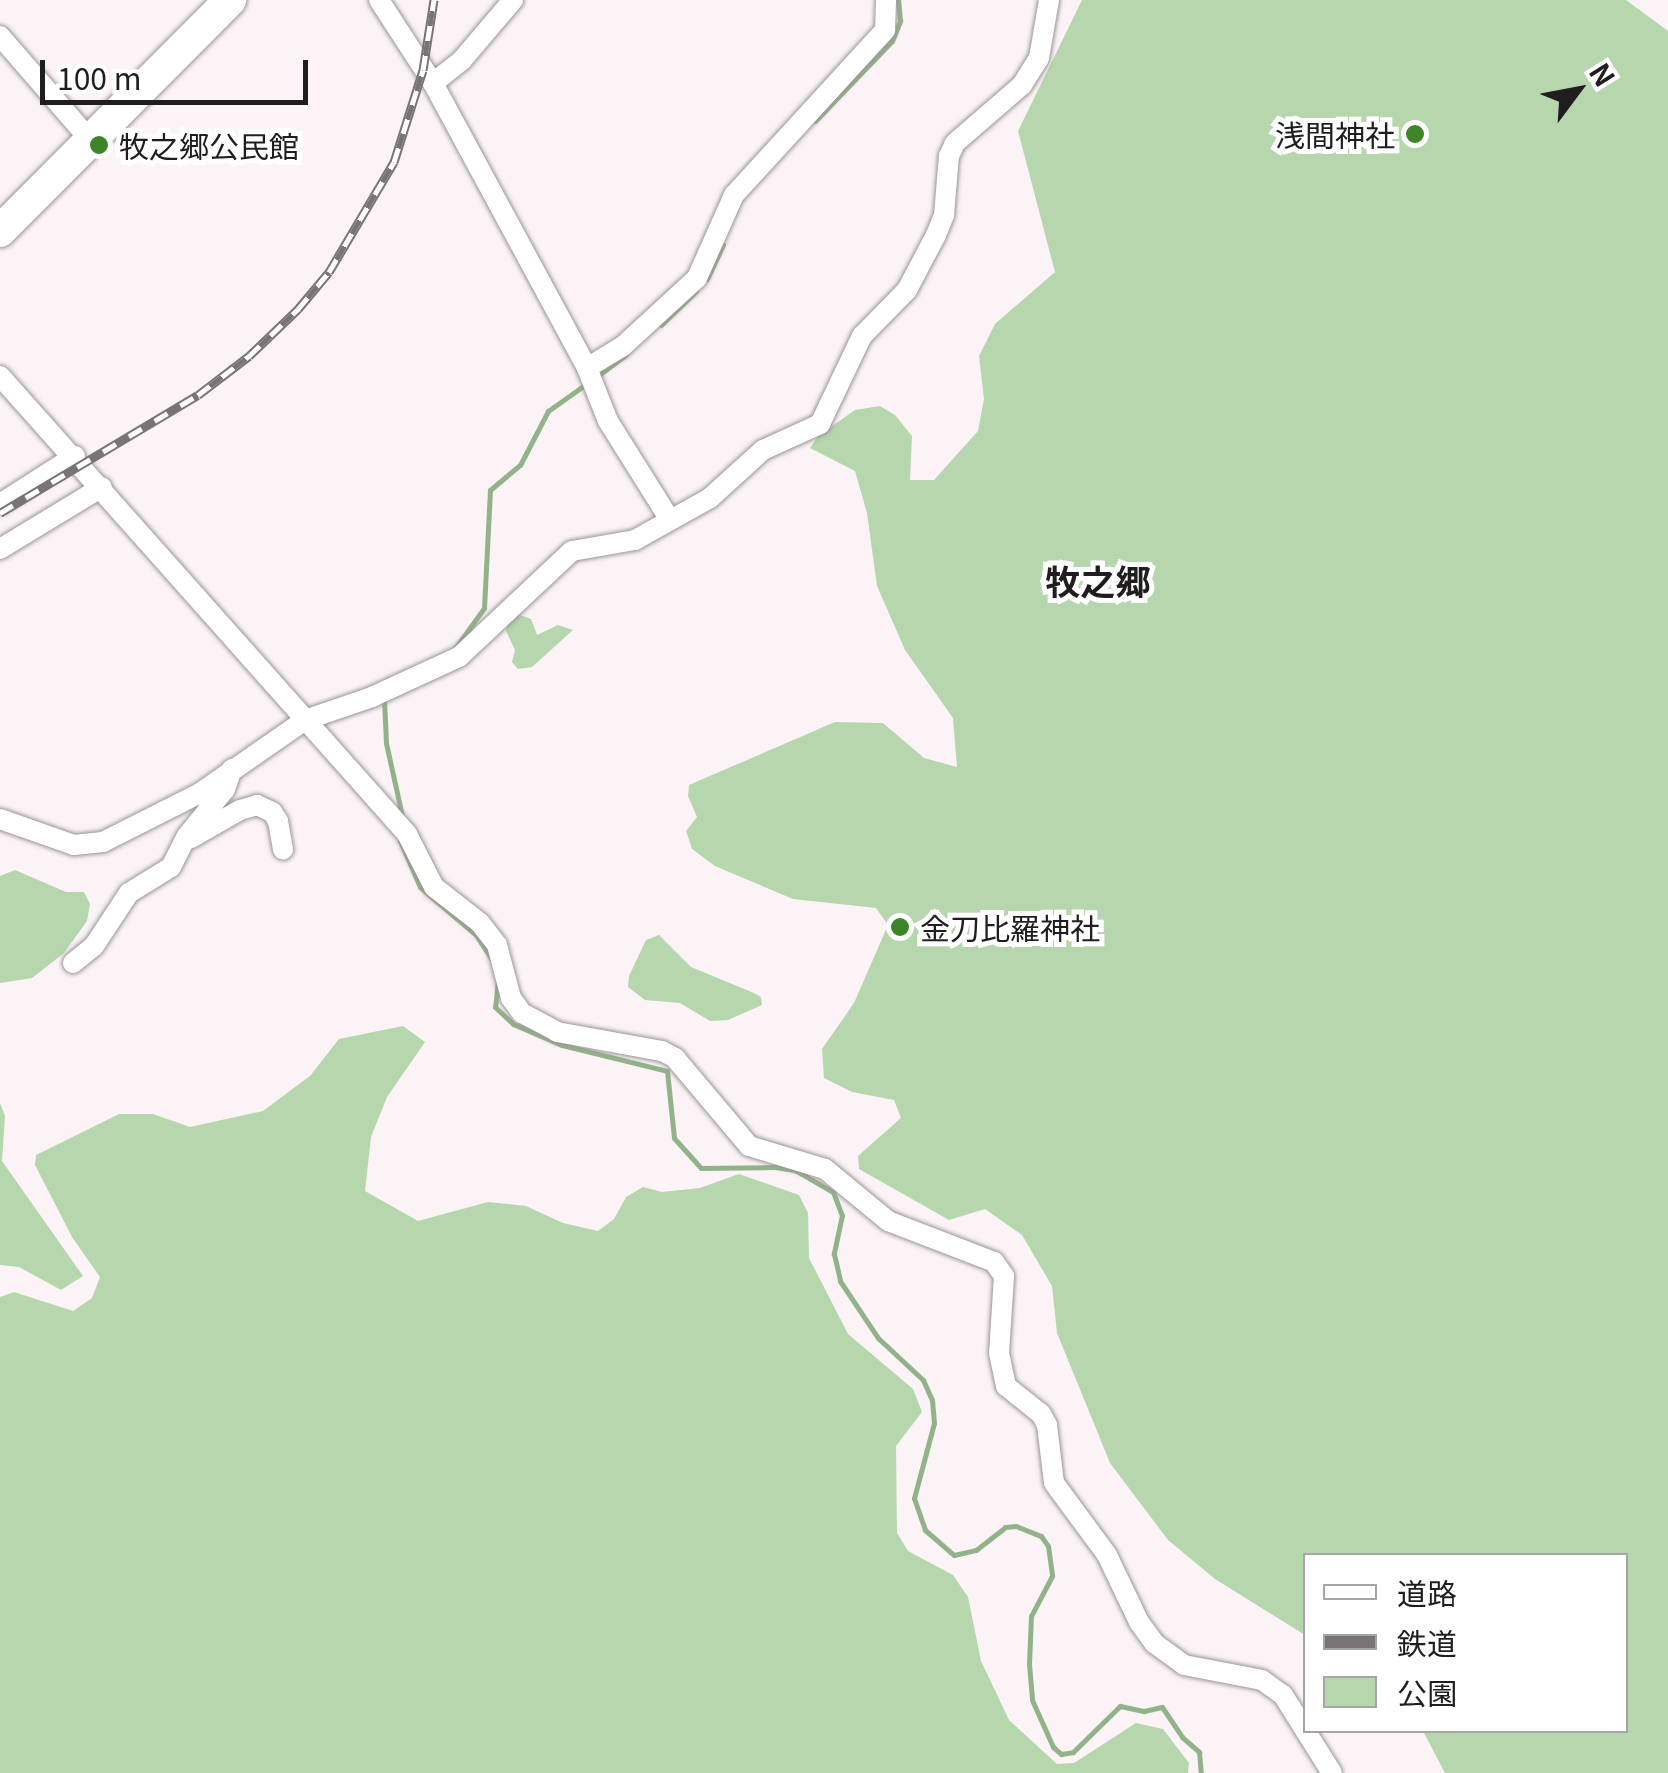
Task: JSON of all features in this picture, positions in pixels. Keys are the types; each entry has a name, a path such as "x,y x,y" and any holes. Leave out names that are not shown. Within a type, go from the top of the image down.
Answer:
{"main road":[{"path":"0,231 230,0"}],"street":[{"path":"379,0 433,83 591,376 608,420 670,520"},
{"path":"433,83 462,60 513,0"},
{"path":"591,376 697,278 734,195 884,30 886,0"},
{"path":"0,819 74,845 91,846 200,793 305,720 385,691 459,656 572,551 635,540 710,498 764,450 820,424 862,336 907,290 936,235 944,215 948,156 955,143 1022,85 1038,58 1049,0"},
{"path":"0,36 91,141"},
{"path":"0,376 407,834 434,887 480,923 497,945 511,998 522,1013 558,1032 662,1052 675,1058 750,1146 826,1169 888,1221 994,1262 1004,1276 999,1353 1006,1386 1041,1414 1048,1426 1054,1483 1107,1555 1140,1622 1154,1643 1184,1665 1262,1680 1284,1695 1303,1726"},
{"path":"0,504 75,456"},
{"path":"0,550 102,487"},
{"path":"72,963 94,946 129,894 171,866 184,840 225,790 232,768"},
{"path":"184,840 240,810 257,806 272,812 278,820 283,850"},
{"path":"1307,1733 1332,1773"}],"green space":[{"path":"1082,0 1626,0 1668,31 1668,1773 1445,1773 1424,1733 1628,1733 1628,1553 1303,1553 1303,1634 1215,1579 1168,1540 1110,1463 1057,1333 1052,1286 1022,1235 985,1209 949,1220 859,1169 858,1156 901,1118 894,1100 852,1092 824,1078 822,1049 854,1003 888,925 876,908 793,899 715,866 692,849 686,831 697,817 688,796 689,785 835,722 883,723 924,758 957,767 953,718 905,650 877,586 867,513 855,471 810,448 818,436 855,410 880,406 895,415 912,436 910,480 934,480 978,431 984,399 979,356 995,324 1055,272 1018,131"},
{"path":"520,615 531,619 537,635 558,625 573,630 532,667 518,669 512,662 515,650 506,631 509,618"},
{"path":"15,870 66,892 84,892 90,904 87,921 64,953 32,978 0,983 0,876"},
{"path":"659,935 691,967 754,993 761,997 762,1005 728,1020 710,1021 680,1003 645,1000 628,987 629,976 646,940"},
{"path":"403,1026 425,1042 387,1097 371,1137 365,1191 418,1221 488,1202 526,1206 563,1223 598,1231 614,1219 626,1197 643,1187 662,1192 700,1188 739,1174 799,1195 808,1213 809,1258 848,1334 913,1389 922,1412 896,1446 897,1533 908,1551 953,1575 968,1597 981,1661 1009,1720 1057,1764 1074,1763 1136,1723 1163,1729 1189,1763 1188,1773 0,1773 0,1297 14,1292 73,1311 92,1298 100,1277 72,1237 35,1165 36,1155 119,1114 153,1114 190,1127 263,1111 310,1076 339,1039"},
{"path":"0,1103 5,1116 2,1161 83,1276 61,1290 19,1267 0,1265"}],"waterway":[{"path":"815,121 892,41 900,21 898,0"},
{"path":"707,279 723,244"},
{"path":"661,325 696,291"},
{"path":"595,378 626,355"},
{"path":"456,647 484,608 490,490 520,465 548,411 586,384"},
{"path":"384,700 386,743 402,816"},
{"path":"400,841 420,887 476,935 492,960"},
{"path":"498,980 495,1007 513,1024 562,1045 667,1071 674,1138 701,1168 795,1170 833,1192 842,1215 834,1254 840,1281 878,1338 923,1380 932,1400 934,1423 914,1498 925,1530 954,1555 976,1550 1005,1527 1016,1526 1041,1536 1048,1546 1052,1576 1031,1616 1029,1664 1032,1700 1053,1747 1061,1754 1073,1752 1120,1706 1144,1711 1162,1707 1182,1737 1199,1752 1201,1773"}],"railway":[{"path":"0,513 198,395 249,356 298,309 329,272 394,162 423,70 434,0"}],"place":[{"name":"浅間神社","path":"1415,134"},
{"name":"牧之郷公民館","path":"99,145"},
{"name":"金刀比羅神社","path":"900,927"}],"district":[{"name":"牧之郷","path":"1098,580"}]}
